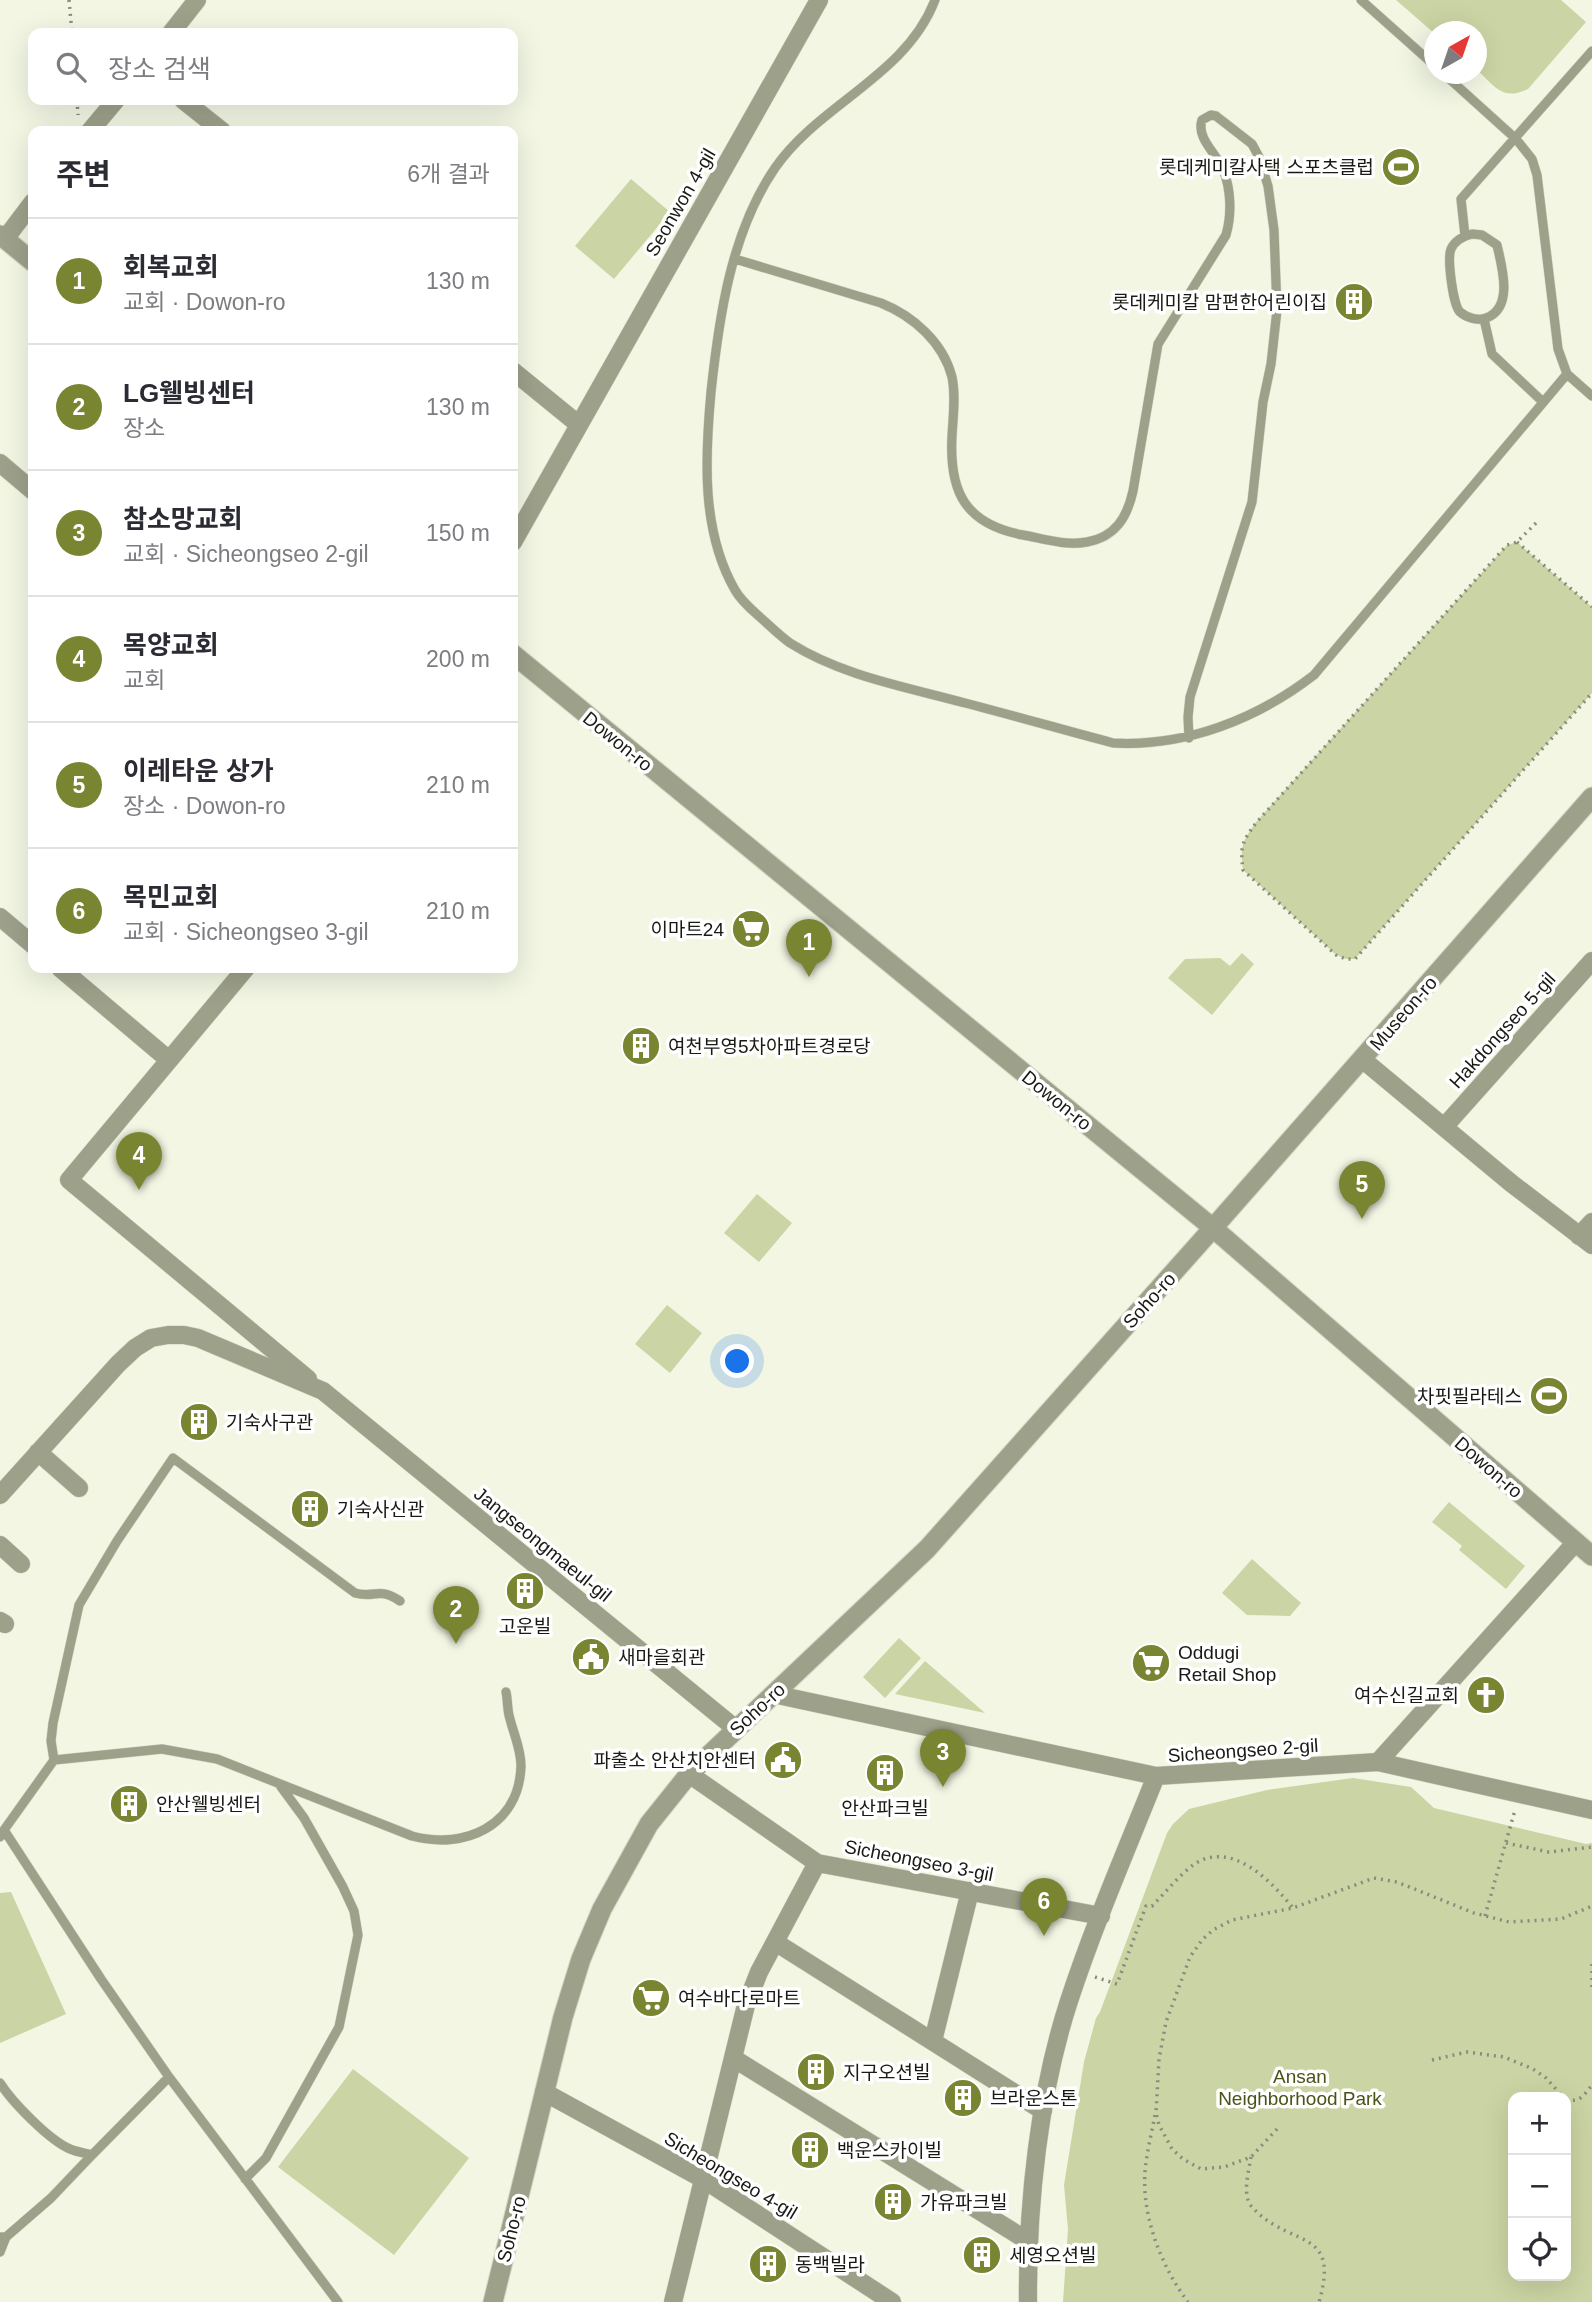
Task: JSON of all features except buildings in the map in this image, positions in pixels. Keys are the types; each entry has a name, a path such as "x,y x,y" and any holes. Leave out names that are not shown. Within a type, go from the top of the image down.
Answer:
{"street":[{"path":"175,28 197,0"},
{"name":"Seonwon 4-gil","path":"518,533 819,0"},
{"path":"94,126 112,105"},
{"path":"189,105 216,126"},
{"path":"28,208 2,237 28,258"},
{"path":"518,375 578,424"},
{"path":"0,463 28,487"},
{"name":"Dowon-ro","path":"518,658 1213,1228 1592,1556"},
{"name":"Museon-ro","path":"1213,1228 1591,801"},
{"path":"0,917 28,941"},
{"name":"Hakdongseo 5-gil","path":"1444,1127 1592,961"},
{"path":"66,973 169,1060 242,973"},
{"path":"1362,1059 1511,1183 1586,1241 1592,1222"},
{"name":"Jangseongmaeul-gil","path":"169,1060 69,1180 736,1729"},
{"name":"Soho-ro","path":"493,2302 544,2092 578,1971 602,1909 649,1824 689,1774 928,1549 1213,1228"},
{"name":"Jangseongmaeul-gil","path":"0,1495 127,1355 151,1338 168,1335 198,1338 323,1391"},
{"path":"38,1452 79,1488"},
{"path":"1378,1762 1576,1542"},
{"path":"0,1545 21,1564"},
{"name":"Sicheongseo 2-gil","path":"773,1694 1156,1776 1378,1762 1592,1810"},
{"path":"689,1774 817,1863"},
{"path":"1028,2302 1028,2241 1043,2111 1069,2002 1156,1776"},
{"name":"Sicheongseo 3-gil","path":"673,2302 746,2005 759,1972 817,1863 1101,1916"},
{"path":"933,2041 970,1891"},
{"path":"775,1942 1043,2111"},
{"path":"733,2057 1028,2241"},
{"name":"Sicheongseo 4-gil","path":"544,2092 703,2179 891,2302"}],"lane":[{"path":"935,0 927,21 899,56 799,138 776,166 755,202 726,294 715,360 708,442 709,496 716,544 735,591 789,642 835,665 881,680 1113,743 1142,745 1189,738 1261,709 1290,694 1314,675 1567,374"},
{"path":"1362,0 1424,56"},
{"path":"1465,236 1461,199 1592,51"},
{"path":"1455,84 1516,139 1532,159 1537,174 1558,349 1567,374 1592,396"},
{"path":"735,259 881,303 901,311 916,322 946,362 952,379 954,416 951,451 957,488 965,506 978,519 1017,534 1067,543 1092,541 1116,530 1131,502 1158,344 1226,235 1229,224 1229,199 1224,173 1203,136 1200,126 1202,120 1211,115 1216,116 1252,144 1268,186 1274,230 1277,310 1263,402 1255,487 1189,697 1189,738"},
{"path":"1482,235 1491,239 1498,251 1503,301 1495,313 1484,319 1470,318 1457,308 1449,256 1456,242 1465,236 1482,235"},
{"path":"1484,319 1492,354 1543,402"},
{"path":"338,2302 169,2077 2,1833 54,1760 51,1741 53,1723 79,1605 117,1541 173,1458 355,1594 387,1593 400,1601"},
{"path":"54,1760 162,1749 217,1759 425,1839 449,1841 473,1836 505,1812 514,1797 519,1779 520,1755 510,1720 506,1692"},
{"path":"245,2179 266,2158 338,2027 358,1935 354,1911 343,1887 308,1825 279,1784"},
{"path":"0,2252 3,2237 51,2198 169,2077"},
{"path":"0,2082 19,2107 51,2136 68,2149 92,2155"}],"path":[{"path":"69,0 72,28"},
{"path":"1536,523 1517,542 1507,545 1256,822 1243,840 1243,870 1336,955 1355,959 1592,693"},
{"path":"1517,542 1592,607"},
{"path":"1485,1916 1512,1818"},
{"path":"1506,1843 1549,1852 1592,1847"},
{"path":"1110,1982 1117,1984 1146,1906 1152,1906 1191,1867 1204,1859 1221,1857 1252,1869 1270,1881 1293,1908"},
{"path":"1188,2302 1158,2245 1147,2207 1145,2164 1156,2113 1159,2059 1167,2022 1190,1957 1213,1930 1223,1923 1293,1908 1374,1878 1397,1882 1485,1916 1509,1922 1550,1921 1576,1914 1592,1906"},
{"path":"1592,1965 1592,1990"},
{"path":"1432,2060 1467,2052 1504,2057 1533,2069 1559,2092"},
{"path":"1571,2099 1580,2099 1592,2085"},
{"path":"1156,2113 1168,2143 1184,2159 1201,2169 1212,2169 1251,2157 1277,2129"},
{"path":"1251,2157 1247,2185 1250,2204 1266,2220 1308,2241 1318,2250 1325,2264 1326,2274 1319,2302"}],"green space":[{"path":"1396,0 1561,0 1586,22 1528,89 1512,93 1505,93 1487,79 1487,21 1424,21 1424,24"},
{"path":"631,179 670,212 614,279 575,246"},
{"path":"1517,542 1592,607 1592,693 1355,959 1336,955 1243,870 1242,850 1245,840 1256,822 1507,545"},
{"path":"1242,953 1254,964 1212,1015 1168,978 1185,959 1220,958 1230,966"},
{"path":"757,1194 792,1223 759,1262 724,1233"},
{"path":"667,1305 702,1333 670,1373 635,1344"},
{"path":"1449,1502 1525,1566 1506,1589 1459,1550 1462,1546 1432,1522"},
{"path":"1252,1559 1301,1603 1290,1616 1247,1615 1222,1593"},
{"path":"899,1638 921,1658 885,1698 863,1677"},
{"path":"925,1661 985,1713 895,1694"},
{"name":"Ansan Neighborhood Park","path":"1353,1778 1411,1787 1434,1808 1586,1844 1592,1843 1592,2302 1063,2302 1068,2229 1064,2185 1084,2062 1096,2018 1167,1833 1189,1809 1267,1790"},
{"path":"11,1892 66,2014 0,2043 0,1893"},
{"path":"353,2069 469,2158 394,2255 278,2167"}],"place":[{"name":"롯데케미칼사택 스포츠클럽","path":"1401,167"},
{"name":"롯데케미칼 맘편한어린이집","path":"1354,302"},
{"name":"이마트24","path":"751,929"},
{"name":"회복교회","path":"809,977"},
{"name":"여천부영5차아파트경로당","path":"641,1046"},
{"name":"목양교회","path":"139,1190"},
{"name":"이레타운 상가","path":"1362,1219"},
{"name":"차핏필라테스","path":"1549,1396"},
{"name":"기숙사구관","path":"199,1422"},
{"name":"기숙사신관","path":"310,1509"},
{"name":"고운빌","path":"525,1591"},
{"name":"LG웰빙센터","path":"456,1644"},
{"name":"새마을회관","path":"591,1657"},
{"name":"Oddugi Retail Shop","path":"1151,1663"},
{"name":"여수신길교회","path":"1486,1695"},
{"name":"파출소 안산치안센터","path":"783,1760"},
{"name":"안산파크빌","path":"885,1773"},
{"name":"참소망교회","path":"943,1787"},
{"name":"안산웰빙센터","path":"129,1804"},
{"name":"목민교회","path":"1044,1936"},
{"name":"여수바다로마트","path":"651,1998"},
{"name":"지구오션빌","path":"816,2072"},
{"name":"브라운스톤","path":"963,2098"},
{"name":"백운스카이빌","path":"810,2150"},
{"name":"가유파크빌","path":"893,2202"},
{"name":"세영오션빌","path":"982,2255"},
{"name":"동백빌라","path":"768,2264"}]}
